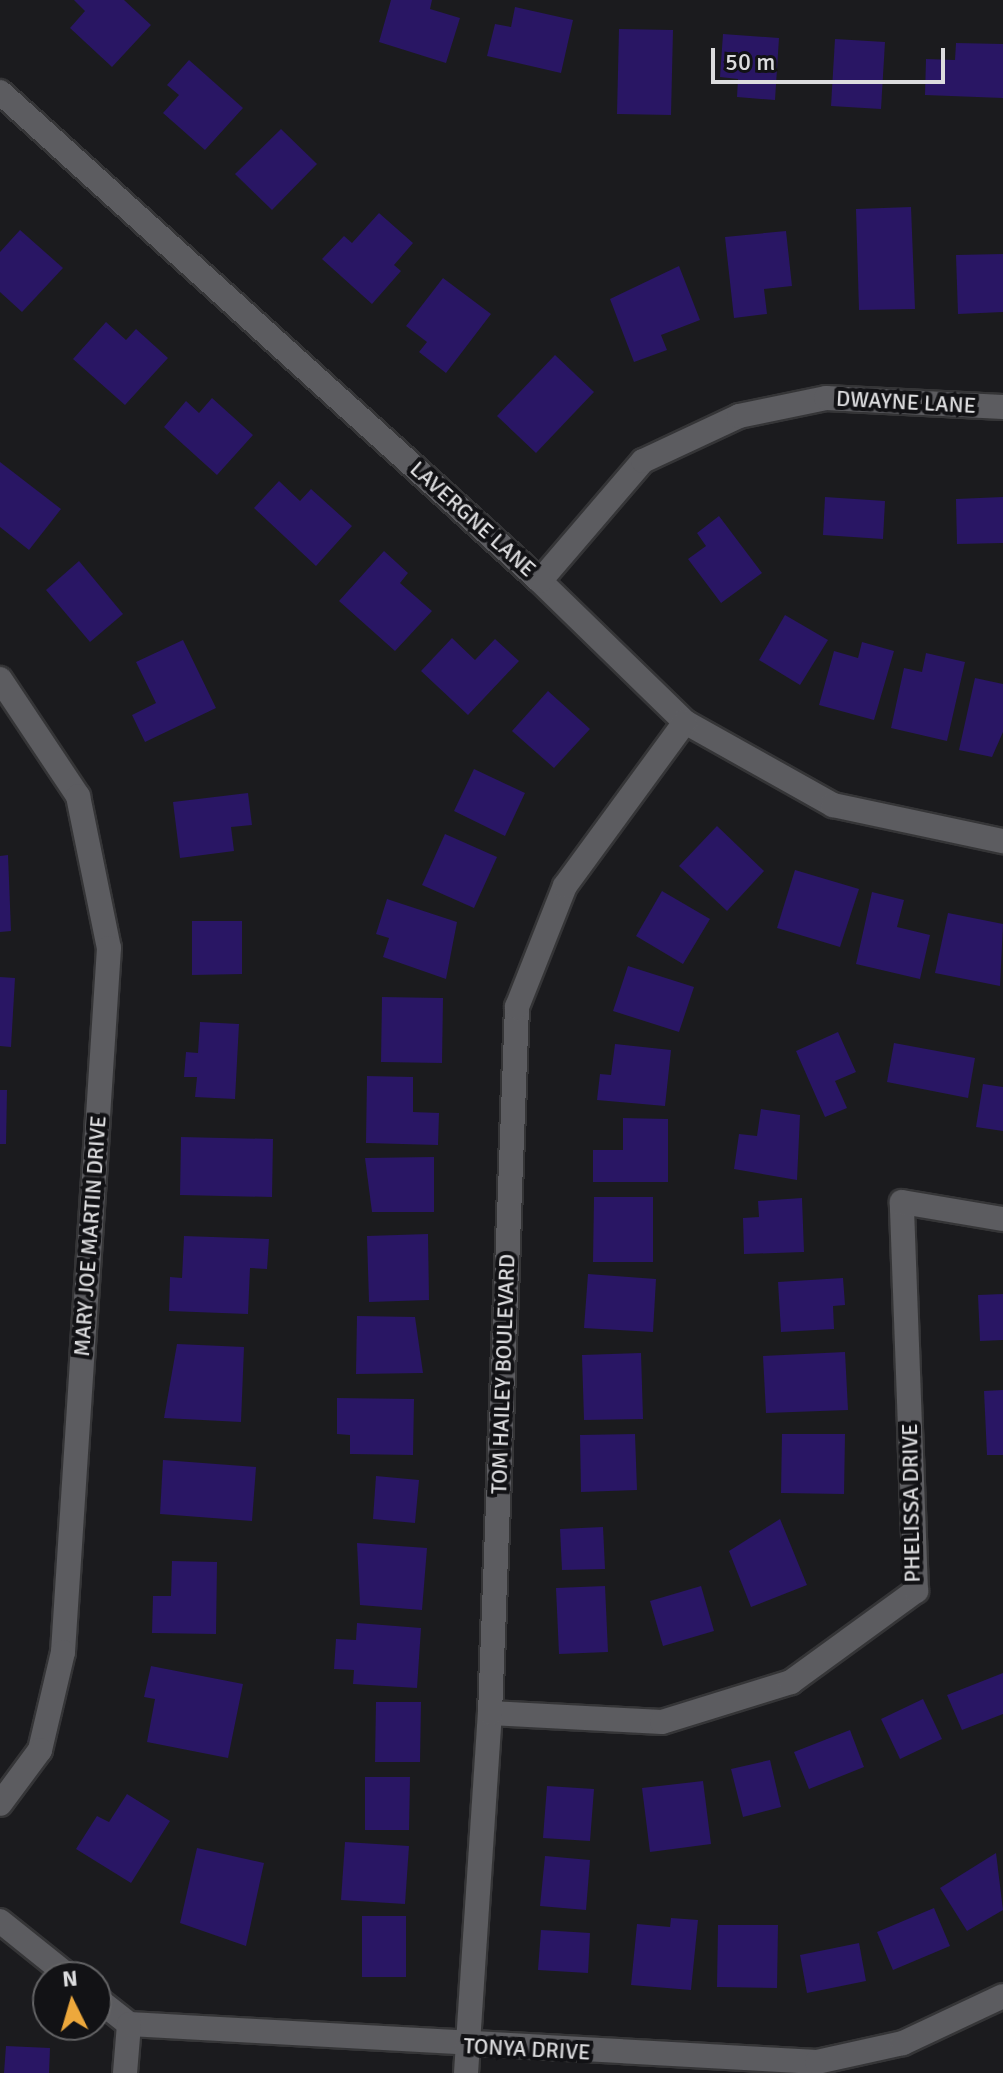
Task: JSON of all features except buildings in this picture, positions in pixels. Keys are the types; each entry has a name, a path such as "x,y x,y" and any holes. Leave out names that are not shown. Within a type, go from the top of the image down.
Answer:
{"street":[{"name":"LAVERGNE LANE","path":"0,92 540,581 685,722 833,805 1003,841"},
{"name":"DWAYNE LANE","path":"540,581 643,461 739,416 826,398 1003,407"},
{"name":"MARY JOE MARTIN DRIVE","path":"0,679 78,796 109,948 63,1652 40,1750 0,1804"},
{"name":"TOM HAILEY BOULEVARD","path":"466,2073 490,1713 517,1007 565,886 685,722"},
{"name":"PHELISSA DRIVE","path":"490,1713 662,1722 791,1682 916,1591 902,1202 1003,1219"},
{"path":"0,1921 50,1961"},
{"name":"TONYA DRIVE","path":"129,2024 467,2046 817,2062 903,2043 1003,1996"},
{"path":"112,2011 129,2024 125,2073"}]}
